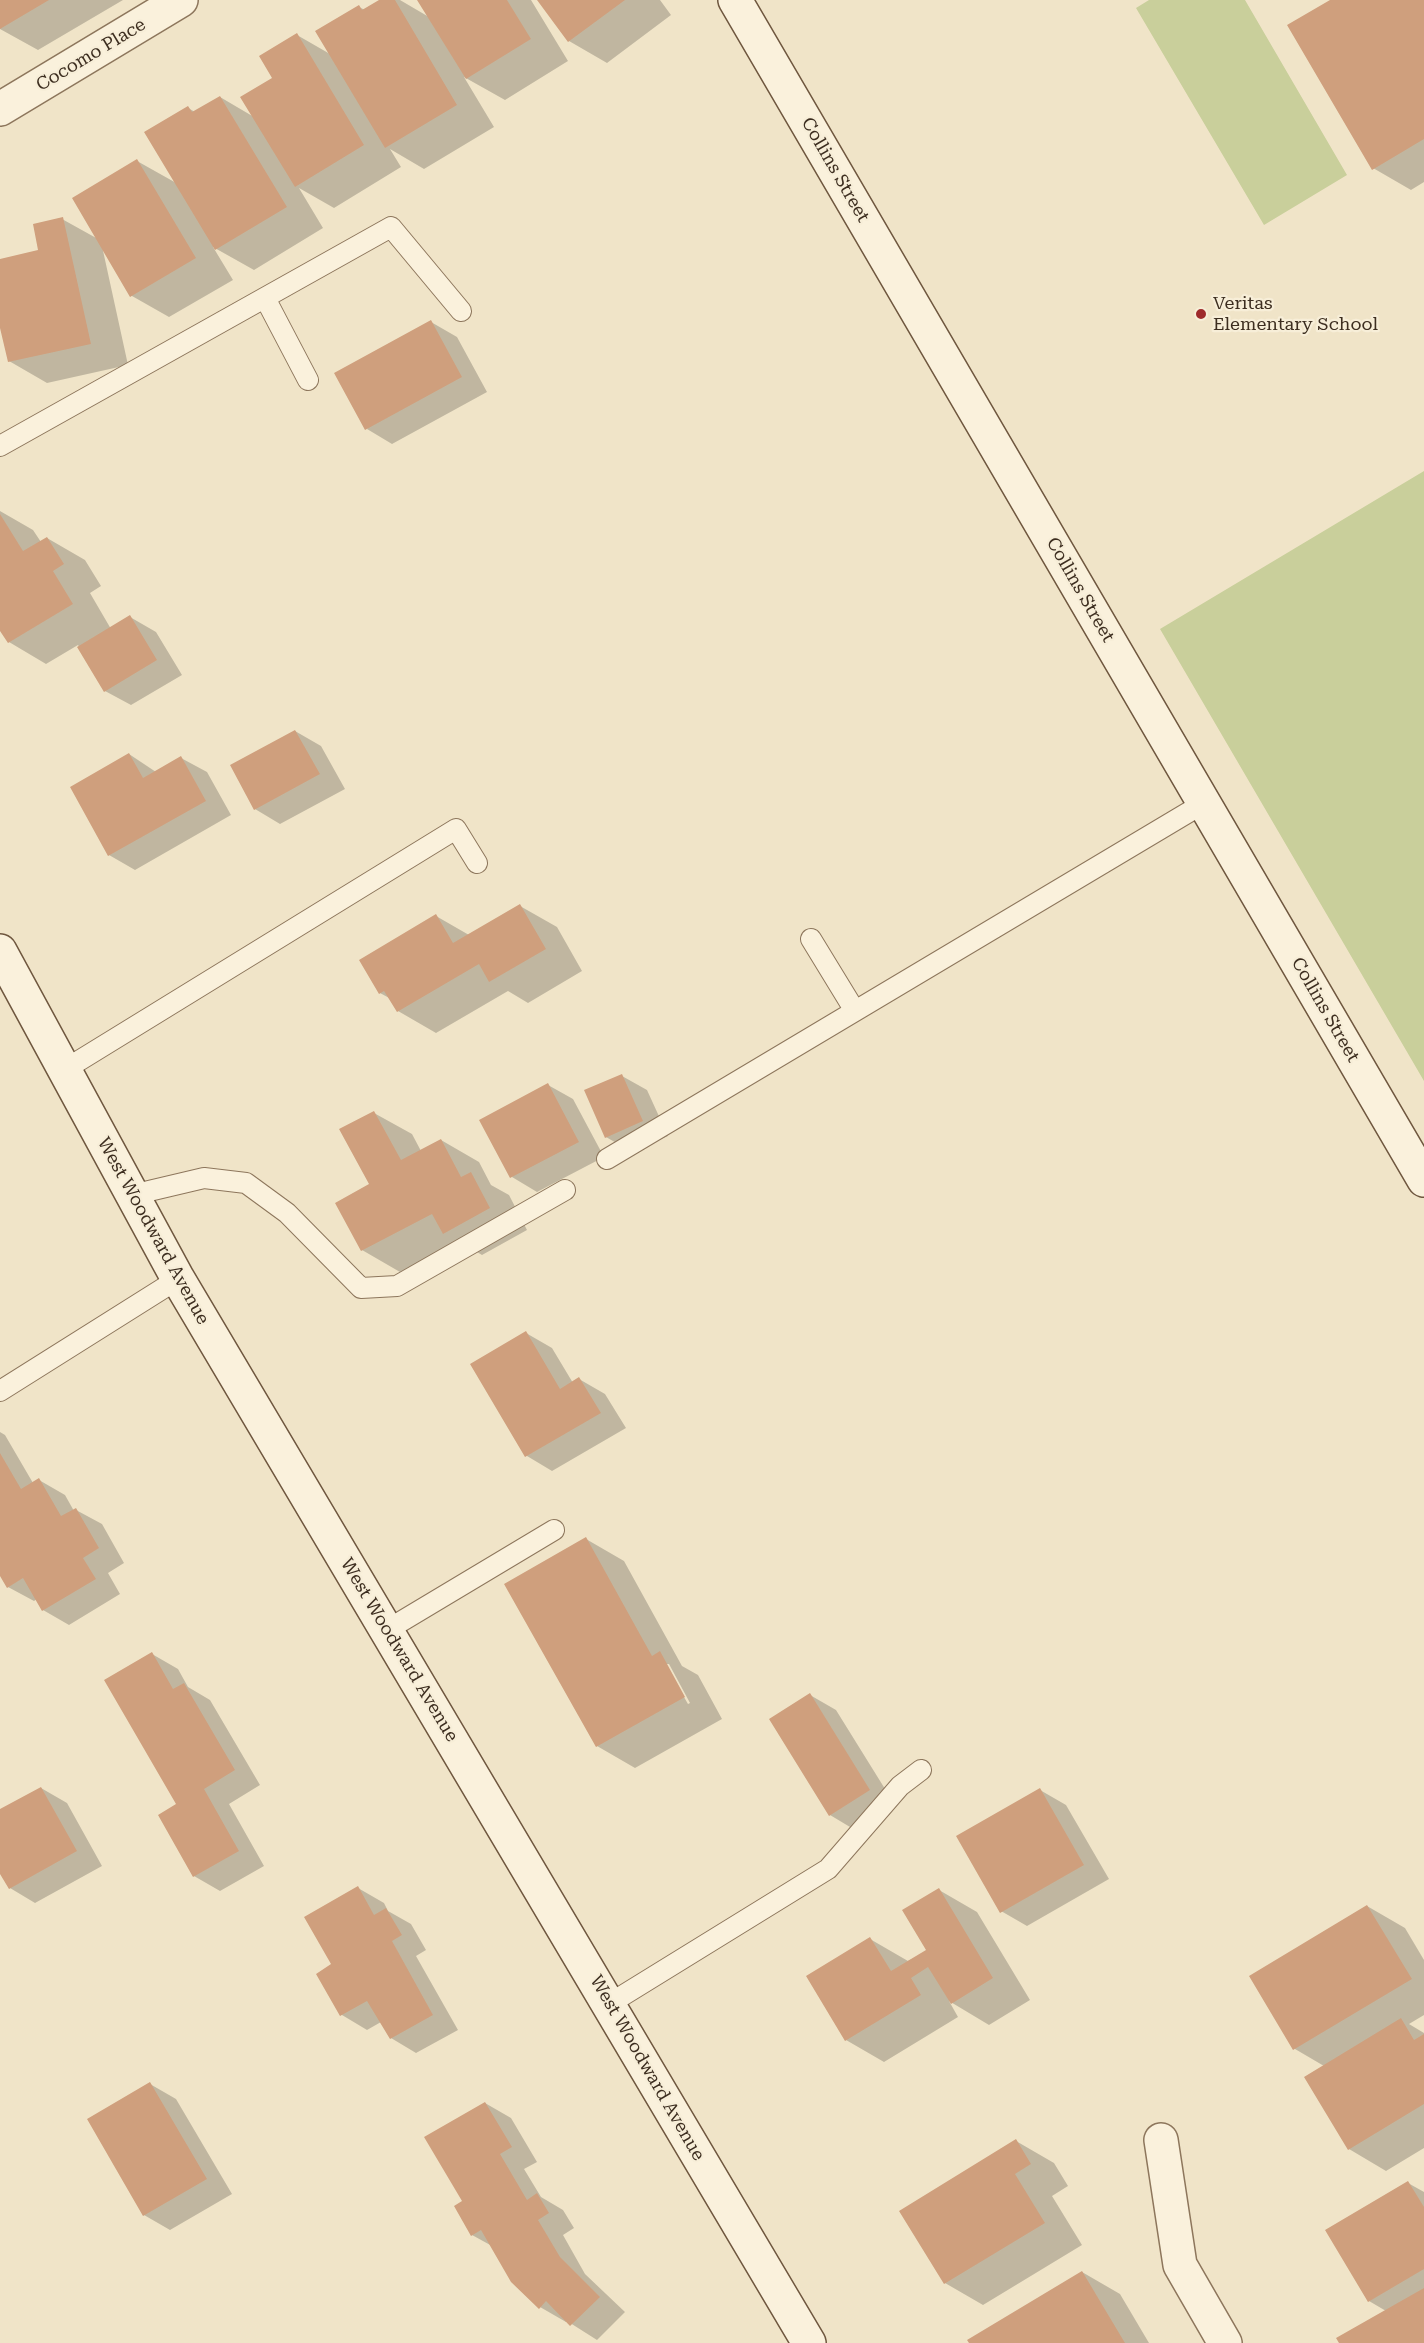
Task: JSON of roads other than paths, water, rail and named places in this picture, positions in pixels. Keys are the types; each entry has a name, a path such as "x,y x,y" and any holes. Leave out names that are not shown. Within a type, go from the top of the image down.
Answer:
{"street":[{"name":"Cocomo Place","path":"0,109 181,0"},
{"name":"Collins Street","path":"735,0 1424,1180"},
{"name":"West Woodward Avenue","path":"0,951 178,1279 809,2343"},
{"path":"1161,2140 1180,2265 1225,2343"}],"lane":[{"path":"0,446 391,227 461,311"},
{"path":"265,298 308,380"},
{"path":"607,1159 1204,803"},
{"path":"64,1070 456,829 477,863"},
{"path":"811,939 855,1011"},
{"path":"132,1195 204,1178 246,1183 287,1213 361,1288 396,1286 565,1190"},
{"path":"0,1391 178,1279"},
{"path":"387,1630 554,1530"},
{"path":"609,2004 828,1869 900,1786 921,1770"}],"place":[{"name":"Veritas Elementary School","path":"1201,314"}]}
